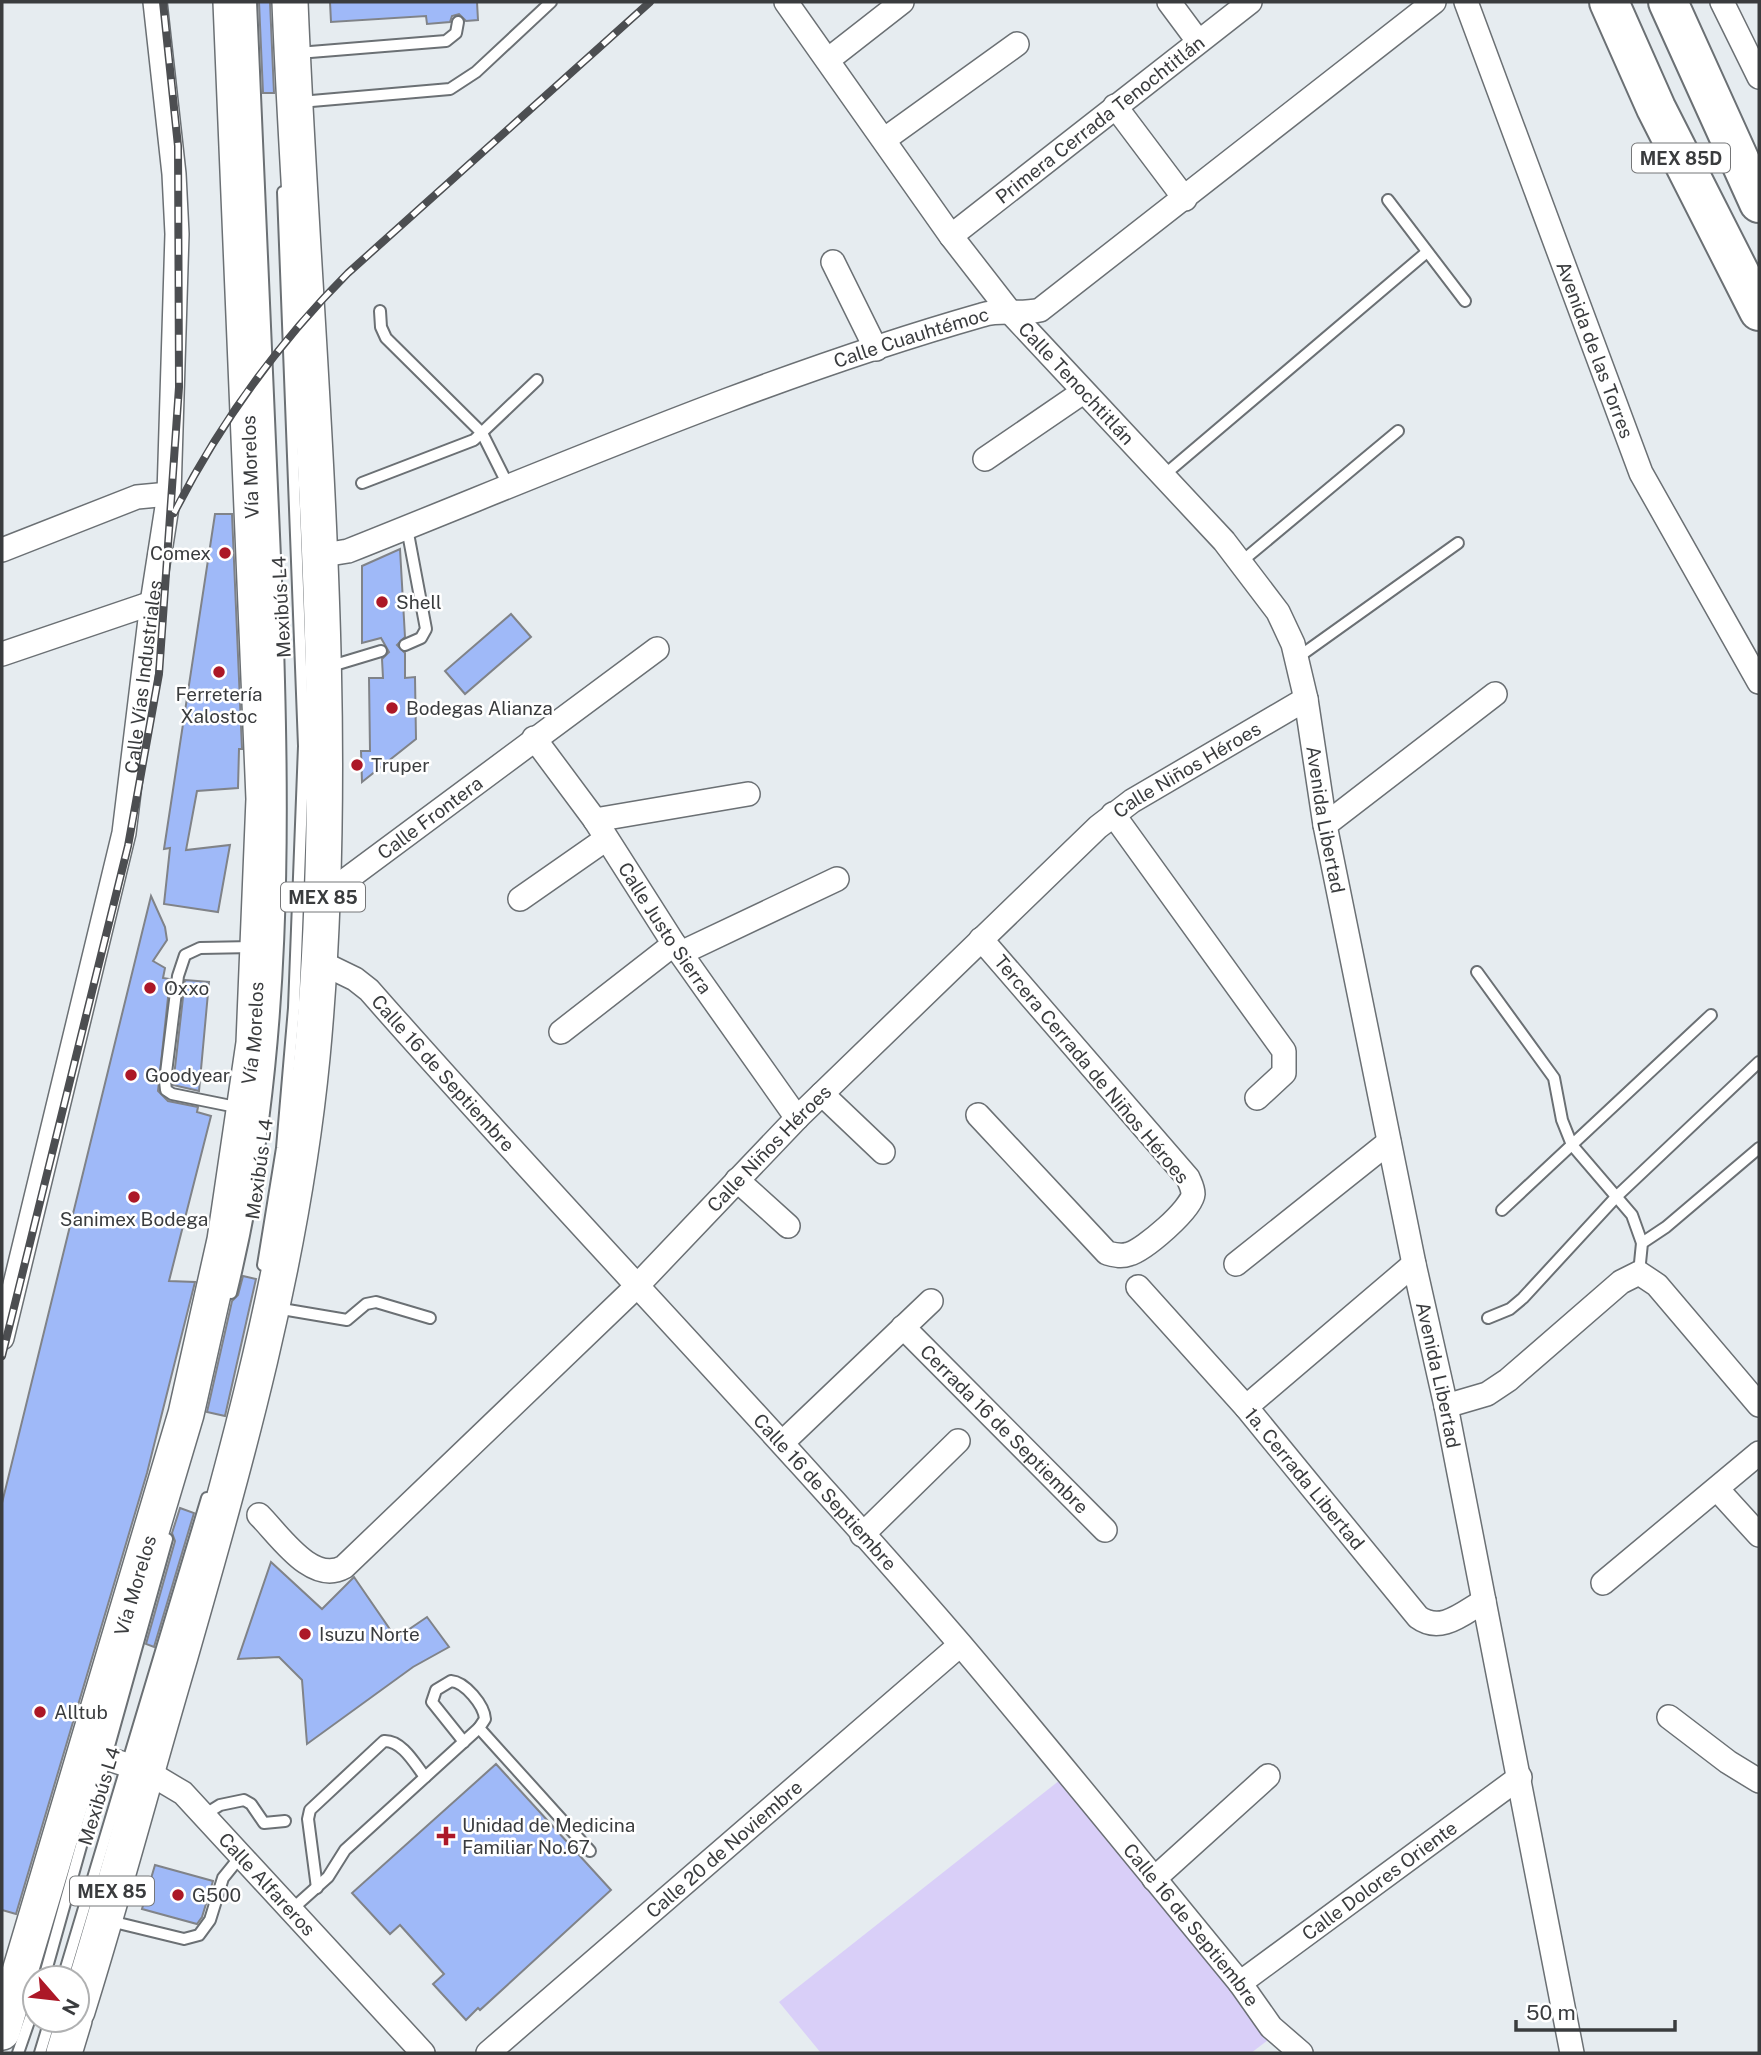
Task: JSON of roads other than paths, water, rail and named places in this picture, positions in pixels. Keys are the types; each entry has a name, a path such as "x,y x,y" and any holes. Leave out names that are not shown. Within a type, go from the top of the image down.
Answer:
{"highway":[{"name":"MEX 85D","path":"1609,2 1656,108 1759,311"},
{"name":"MEX 85D","path":"1668,2 1759,202"}],"main road":[{"name":"Vía Morelos","path":"91,1964 104,1920 117,1762 186,1414 225,1240 254,1043 264,799 232,2"},
{"name":"Vía Morelos","path":"12,2014 117,1762 246,1427 267,1294 301,1149 320,962 323,897 321,668 292,53 284,9"},
{"path":"64,2053 70,2034"}],"street":[{"name":"Calle Vías Industriales","path":"2,1338 124,833 152,603 169,494 177,234 173,161 155,2"},
{"name":"Calle Tenochtitlán","path":"786,2 829,59 951,236 1010,312 1241,562 1278,612 1297,658 1306,699"},
{"path":"829,59 902,2"},
{"path":"1169,2 1198,41"},
{"name":"Primera Cerrada Tenochtitlán","path":"951,236 1250,2"},
{"name":"Calle Cuauhtémoc","path":"317,556 348,551 603,446 876,349 985,314 1040,310 1434,2"},
{"name":"Avenida de las Torres","path":"1466,2 1641,473 1759,682"},
{"path":"1722,2 1759,77"},
{"path":"885,139 1017,44"},
{"path":"1115,106 1185,199"},
{"path":"833,262 876,349"},
{"path":"985,459 1083,392"},
{"path":"2,550 137,497 169,494"},
{"path":"2,653 152,603"},
{"name":"Calle Frontera","path":"323,897 657,649"},
{"path":"1325,825 1495,694"},
{"name":"Calle Niños Héroes","path":"260,1515 310,1566 327,1573 344,1567 636,1287 797,1118 1113,814 1306,699"},
{"name":"Avenida Libertad","path":"1306,699 1325,825 1414,1264 1446,1405 1572,2053"},
{"name":"Calle Justo Sierra","path":"534,738 601,830 678,948 797,1118"},
{"path":"520,899 601,830 748,794"},
{"path":"1113,814 1284,1051 1284,1073 1257,1098"},
{"path":"561,1032 678,948 837,879"},
{"name":"Tercera Cerrada de Niños Héroes","path":"978,1115 1107,1253 1118,1256 1141,1248 1185,1211 1191,1201 1192,1186 1188,1178 981,939"},
{"name":"Calle 16 de Septiembre","path":"320,962 355,979 369,990 636,1287 782,1443 960,1645 1240,1983 1271,2027 1301,2053"},
{"path":"822,1094 883,1152"},
{"path":"1237,1264 1389,1142"},
{"path":"737,1180 788,1226"},
{"path":"1246,1407 1414,1264"},
{"path":"1446,1405 1487,1394 1508,1380 1621,1282 1639,1273 1657,1284 1759,1405"},
{"name":"1a. Cerrada Libertad","path":"1138,1287 1246,1407 1418,1616 1431,1625 1445,1623 1484,1601"},
{"name":"Cerrada 16 de Septiembre","path":"782,1443 931,1301"},
{"name":"Cerrada 16 de Septiembre","path":"903,1327 1105,1530"},
{"path":"862,1535 958,1441"},
{"path":"1603,1583 1759,1453"},
{"path":"1717,1489 1759,1535"},
{"name":"Calle 20 de Noviembre","path":"488,2053 960,1645"},
{"path":"1669,1717 1728,1762 1759,1780"},
{"name":"Calle Alfareros","path":"117,1762 176,1787 423,2053"},
{"path":"1154,1879 1268,1776"},
{"name":"Calle Dolores Oriente","path":"1240,1983 1520,1777"}],"lane":[{"name":"Mexibús L4","path":"229,1302 261,1146 277,986 283,829 270,417 251,2"},
{"path":"278,2 284,9"},
{"path":"293,103 450,89 477,72 551,2"},
{"path":"292,53 446,41 456,33 458,22"},
{"name":"Mexibús L4","path":"267,1294 295,1008 304,746 282,178"},
{"path":"1388,200 1465,302"},
{"path":"1163,476 1427,252"},
{"path":"380,311 381,327 386,338 482,433 508,485"},
{"path":"362,483 474,440 537,380"},
{"path":"1241,562 1398,431"},
{"path":"405,645 422,638 426,629 407,528"},
{"path":"1297,658 1458,543"},
{"path":"321,668 381,651"},
{"path":"245,1109 173,1094 166,1090 165,1081 178,976 185,955 200,948 259,947"},
{"path":"1476,972 1554,1079 1562,1120 1572,1144 1632,1215 1642,1243 1639,1273"},
{"path":"1502,1210 1711,1015"},
{"path":"1488,1318 1510,1308 1523,1297 1617,1196 1759,1062"},
{"path":"1642,1243 1666,1227 1759,1148"},
{"path":"267,1294 347,1320 366,1304 376,1302 430,1318"},
{"name":"Mexibús L4","path":"49,1964 211,1483"},
{"name":"Mexibús L4","path":"66,1964 117,1762 171,1525"},
{"path":"290,1912 328,1877 345,1850 464,1742 485,1719 482,1708 460,1682 448,1682 436,1690 432,1698 434,1707 464,1742"},
{"path":"478,1728 590,1851"},
{"path":"317,1888 308,1819 314,1802 384,1741 393,1741 399,1746 425,1777"},
{"path":"204,1815 220,1805 244,1800 251,1804 264,1823 285,1821"},
{"path":"104,1920 184,1940 199,1936 210,1920 223,1878 240,1857"},
{"path":"12,2014 18,2053"},
{"path":"40,2053 46,2034"}],"railway":[{"path":"2,1356 128,846 159,674 179,387 178,146 163,2"},
{"path":"174,513 231,416 274,356 322,300 348,273 650,2"}],"place":[{"name":"Comex","path":"225,553"},
{"name":"Shell","path":"382,602"},
{"name":"Ferretería Xalostoc","path":"219,672"},
{"name":"Bodegas Alianza","path":"392,708"},
{"name":"Truper","path":"357,765"},
{"name":"Oxxo","path":"150,988"},
{"name":"Goodyear","path":"131,1075"},
{"name":"Sanimex Bodega","path":"134,1197"},
{"name":"Isuzu Norte","path":"305,1634"},
{"name":"Alltub","path":"40,1712"},
{"name":"Unidad de Medicina Familiar No.67","path":"446,1836"},
{"name":"G500","path":"178,1895"}]}
